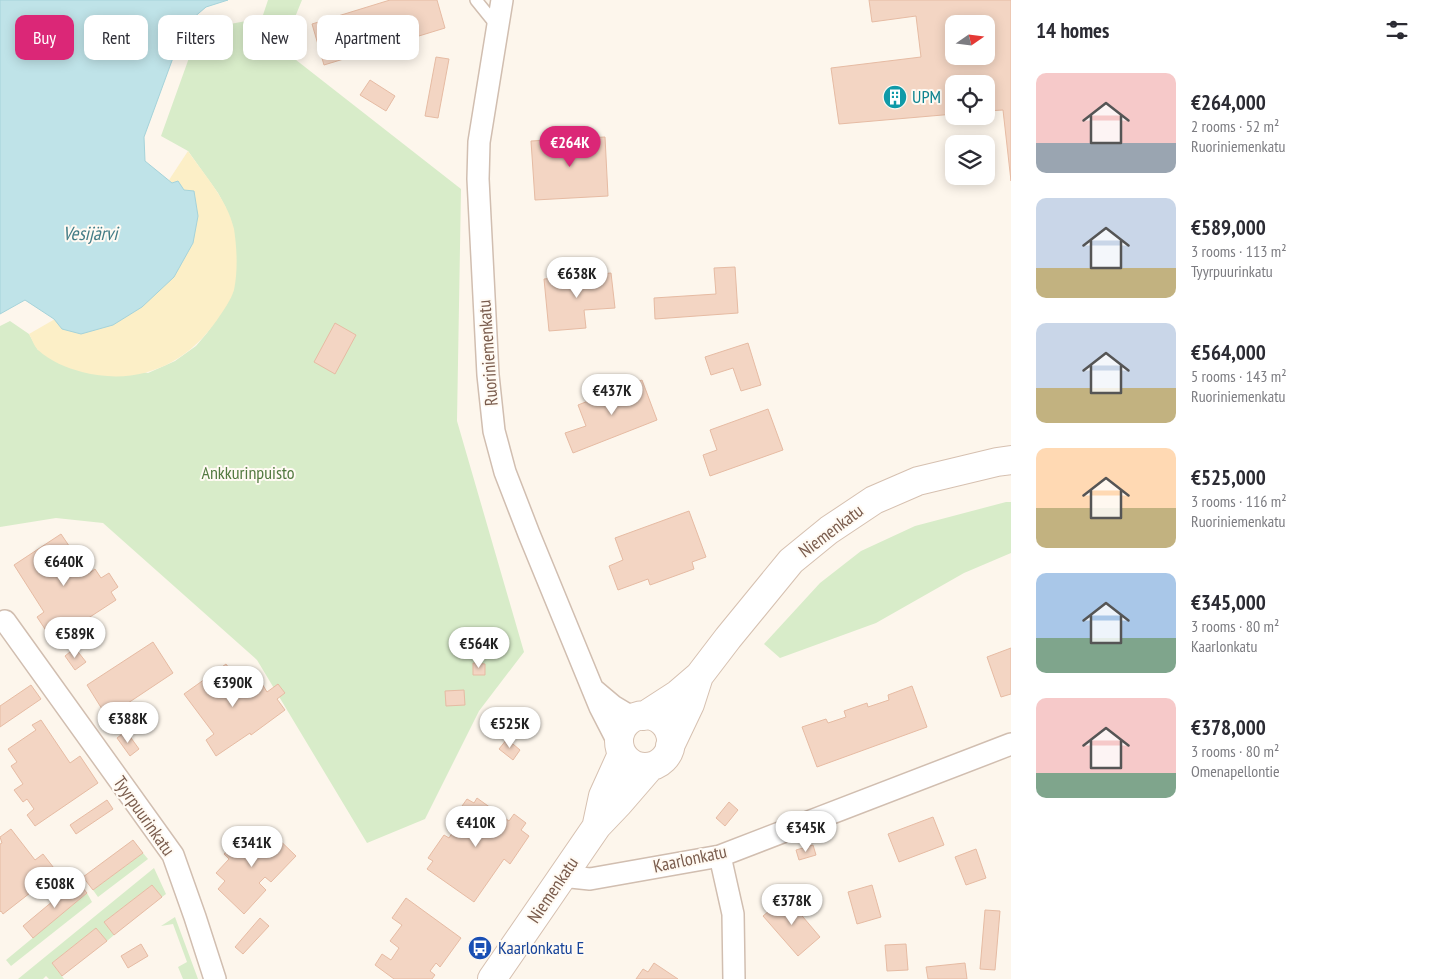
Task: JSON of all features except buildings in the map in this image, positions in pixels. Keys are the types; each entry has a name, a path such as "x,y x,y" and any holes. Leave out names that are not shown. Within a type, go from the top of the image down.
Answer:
{"street":[{"name":"Ruoriniemenkatu","path":"502,0 479,142 478,179 488,375 494,430 508,481 604,715 620,749"},
{"name":"Niemenkatu","path":"638,717 678,694 699,676 791,561 829,530 874,500 918,481 1011,460"},
{"name":"Tyyrpuurinkatu","path":"5,621 173,855 215,979"},
{"name":"Niemenkatu","path":"670,746 690,704 699,676"},
{"name":"Ruoriniemenkatu","path":"594,690 613,706 638,717"},
{"path":"638,717 658,720 664,725 670,739 670,746 666,756 659,763 650,767 641,767 634,765 620,749 620,734 625,725 638,717"},
{"name":"Kaarlonkatu","path":"561,876 590,878 720,856 1011,744"},
{"name":"Niemenkatu","path":"597,826 602,796 620,749"},
{"name":"Niemenkatu","path":"492,979 597,826 650,767"},
{"path":"720,856 733,914 734,979"}],"lane":[{"path":"476,0 497,26"}],"green space":[{"name":"Ankkurinpuisto","path":"268,0 302,0 296,15 263,15"},
{"name":"Ankkurinpuisto","path":"243,22 243,60 296,60 461,189 457,421 524,652 479,711 425,819 367,843 257,660 103,523 56,518 0,527 0,326 10,321 29,334 38,350 148,373 175,361 196,346 221,313 233,291 226,208 218,193 188,151 161,136 188,60 233,60 233,23"},
{"path":"1011,502 1011,553 964,573 876,623 780,658 764,644 820,583 861,551 915,526"},
{"path":"143,853 148,859 98,897 93,890"},
{"path":"154,868 166,894 162,897 152,885 104,922 114,935 107,941 96,928 52,963 64,979 49,979 46,976 43,979 18,979"},
{"path":"87,893 92,902 11,966 6,960"},
{"path":"175,917 198,979 183,979 178,967 187,962 173,924 161,926"}],"sand":[{"path":"188,151 221,198 234,229 237,260 234,290 229,302 217,320 204,336 175,360 140,374 102,376 70,368 48,358 37,348 29,334 55,319 62,329 184,190 178,181 172,183 169,180"}],"water":[{"name":"Vesijärvi","path":"0,0 228,0 206,7 197,15 158,15 158,60 172,60 144,137 145,161 172,183 178,181 184,190 194,191 198,216 193,243 174,277 142,307 113,325 81,334 62,329 54,319 25,300 0,314"}],"place":[{"name":"UPM","path":"895,97"},
{"name":"Kaarlonkatu E","path":"480,948"}]}
